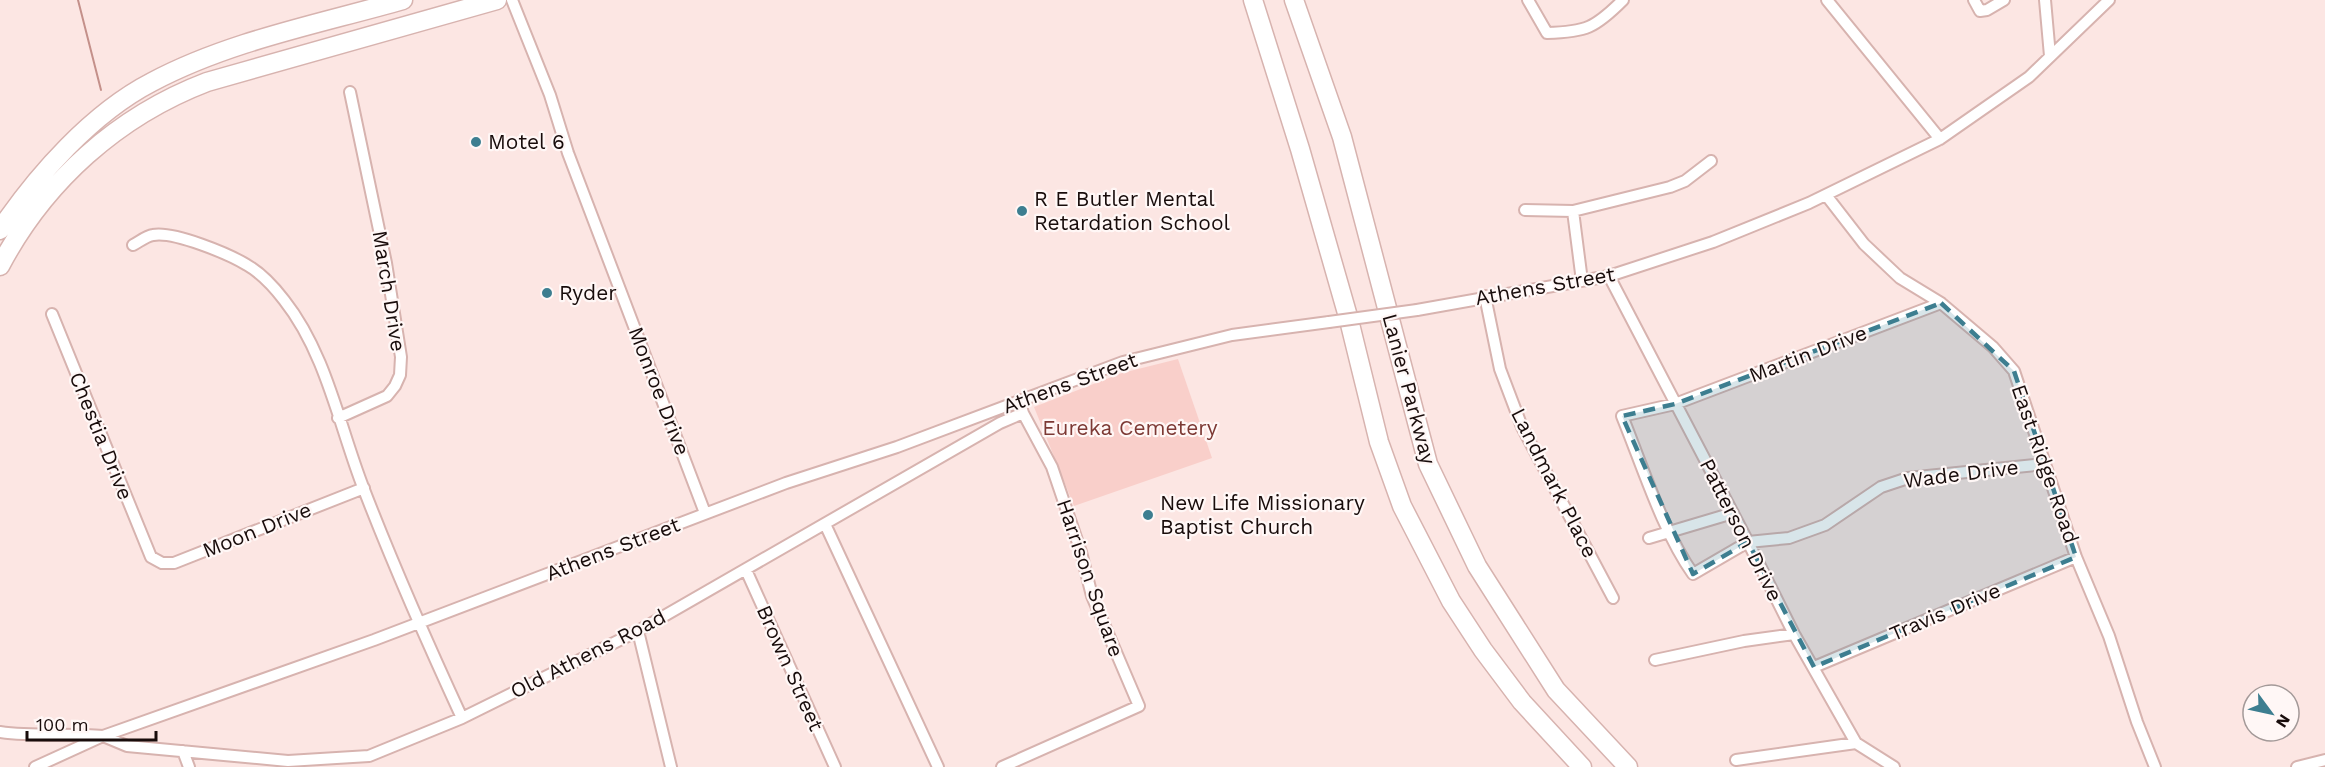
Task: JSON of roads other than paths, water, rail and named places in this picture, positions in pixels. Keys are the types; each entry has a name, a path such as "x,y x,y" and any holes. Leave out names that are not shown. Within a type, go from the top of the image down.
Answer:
{"highway":[{"path":"0,231 45,171 79,136 113,107 151,82 201,60 266,37 403,0"},
{"path":"0,266 36,211 79,162 98,144 148,109 174,95 207,82 497,0"},
{"name":"Lanier Parkway","path":"1253,0 1300,149 1348,320 1379,442 1402,506 1451,601 1483,650 1522,702 1582,767"},
{"name":"Lanier Parkway","path":"1294,0 1342,137 1428,464 1477,566 1556,690 1628,767"}],"street":[{"name":"Monroe Drive","path":"512,0 705,513"},
{"path":"1528,0 1547,33 1578,32 1605,18 1623,0"},
{"path":"1827,0 1940,139"},
{"path":"1974,0 1980,10 1987,10 2004,0"},
{"path":"2045,0 2050,56"},
{"name":"Athens Street","path":"2,732 25,735 103,736 418,622 786,483 897,447 1123,362 1232,335 1417,310 1485,296 1609,276 1713,242 1826,195 1940,139 2029,77 2109,0"},
{"name":"March Drive","path":"339,418 387,396 400,375 401,357 386,263 350,92"},
{"path":"1525,210 1573,211 1670,187 1685,181 1711,161"},
{"name":"East Ridge Road","path":"1826,195 1864,244 1900,278 1941,303 1993,347 2014,371 2076,557 2109,636 2137,722 2155,767"},
{"path":"1573,211 1582,281"},
{"path":"133,245 152,235 168,235 187,240 248,265 268,282 289,307 312,348 330,389 363,488 418,622 462,718"},
{"name":"Patterson Drive","path":"1609,276 1794,634 1856,742 1894,767"},
{"name":"Landmark Place","path":"1485,296 1500,369 1522,427 1613,598"},
{"name":"Martin Drive","path":"1669,531 1622,416 1675,404 1941,303"},
{"name":"Chestia Drive","path":"52,314 145,548 151,558"},
{"path":"1019,400 1023,413"},
{"name":"Old Athens Road","path":"103,736 127,746 288,761 371,762 638,631 1000,423 1023,413"},
{"name":"Harrison Square","path":"1002,767 1139,706 1092,596 1081,552 1052,467 1023,413"},
{"name":"Wade Drive","path":"1748,542 1789,538 1825,525 1881,488 1908,478 2045,464"},
{"name":"Moon Drive","path":"151,558 162,563 174,563 363,488"},
{"path":"1649,538 1733,513"},
{"path":"825,524 938,767"},
{"path":"1669,531 1684,562 1693,574 1748,542"},
{"name":"Travis Drive","path":"1814,667 2076,557"},
{"name":"Brown Street","path":"746,570 835,767"},
{"path":"638,631 671,767"},
{"path":"1655,660 1744,641 1794,634"},
{"path":"35,767 103,736"},
{"path":"1736,760 1856,742"},
{"path":"183,751 189,767"},
{"path":"2297,767 2325,760"}],"waterway":[{"path":"78,0 101,90"}],"place":[{"name":"Motel 6","path":"476,142"},
{"name":"R E Butler Mental Retardation School","path":"1022,211"},
{"name":"Ryder","path":"547,293"},
{"name":"New Life Missionary Baptist Church","path":"1148,515"}],"park label":[{"name":"Eureka Cemetery","path":"1130,428"}]}
